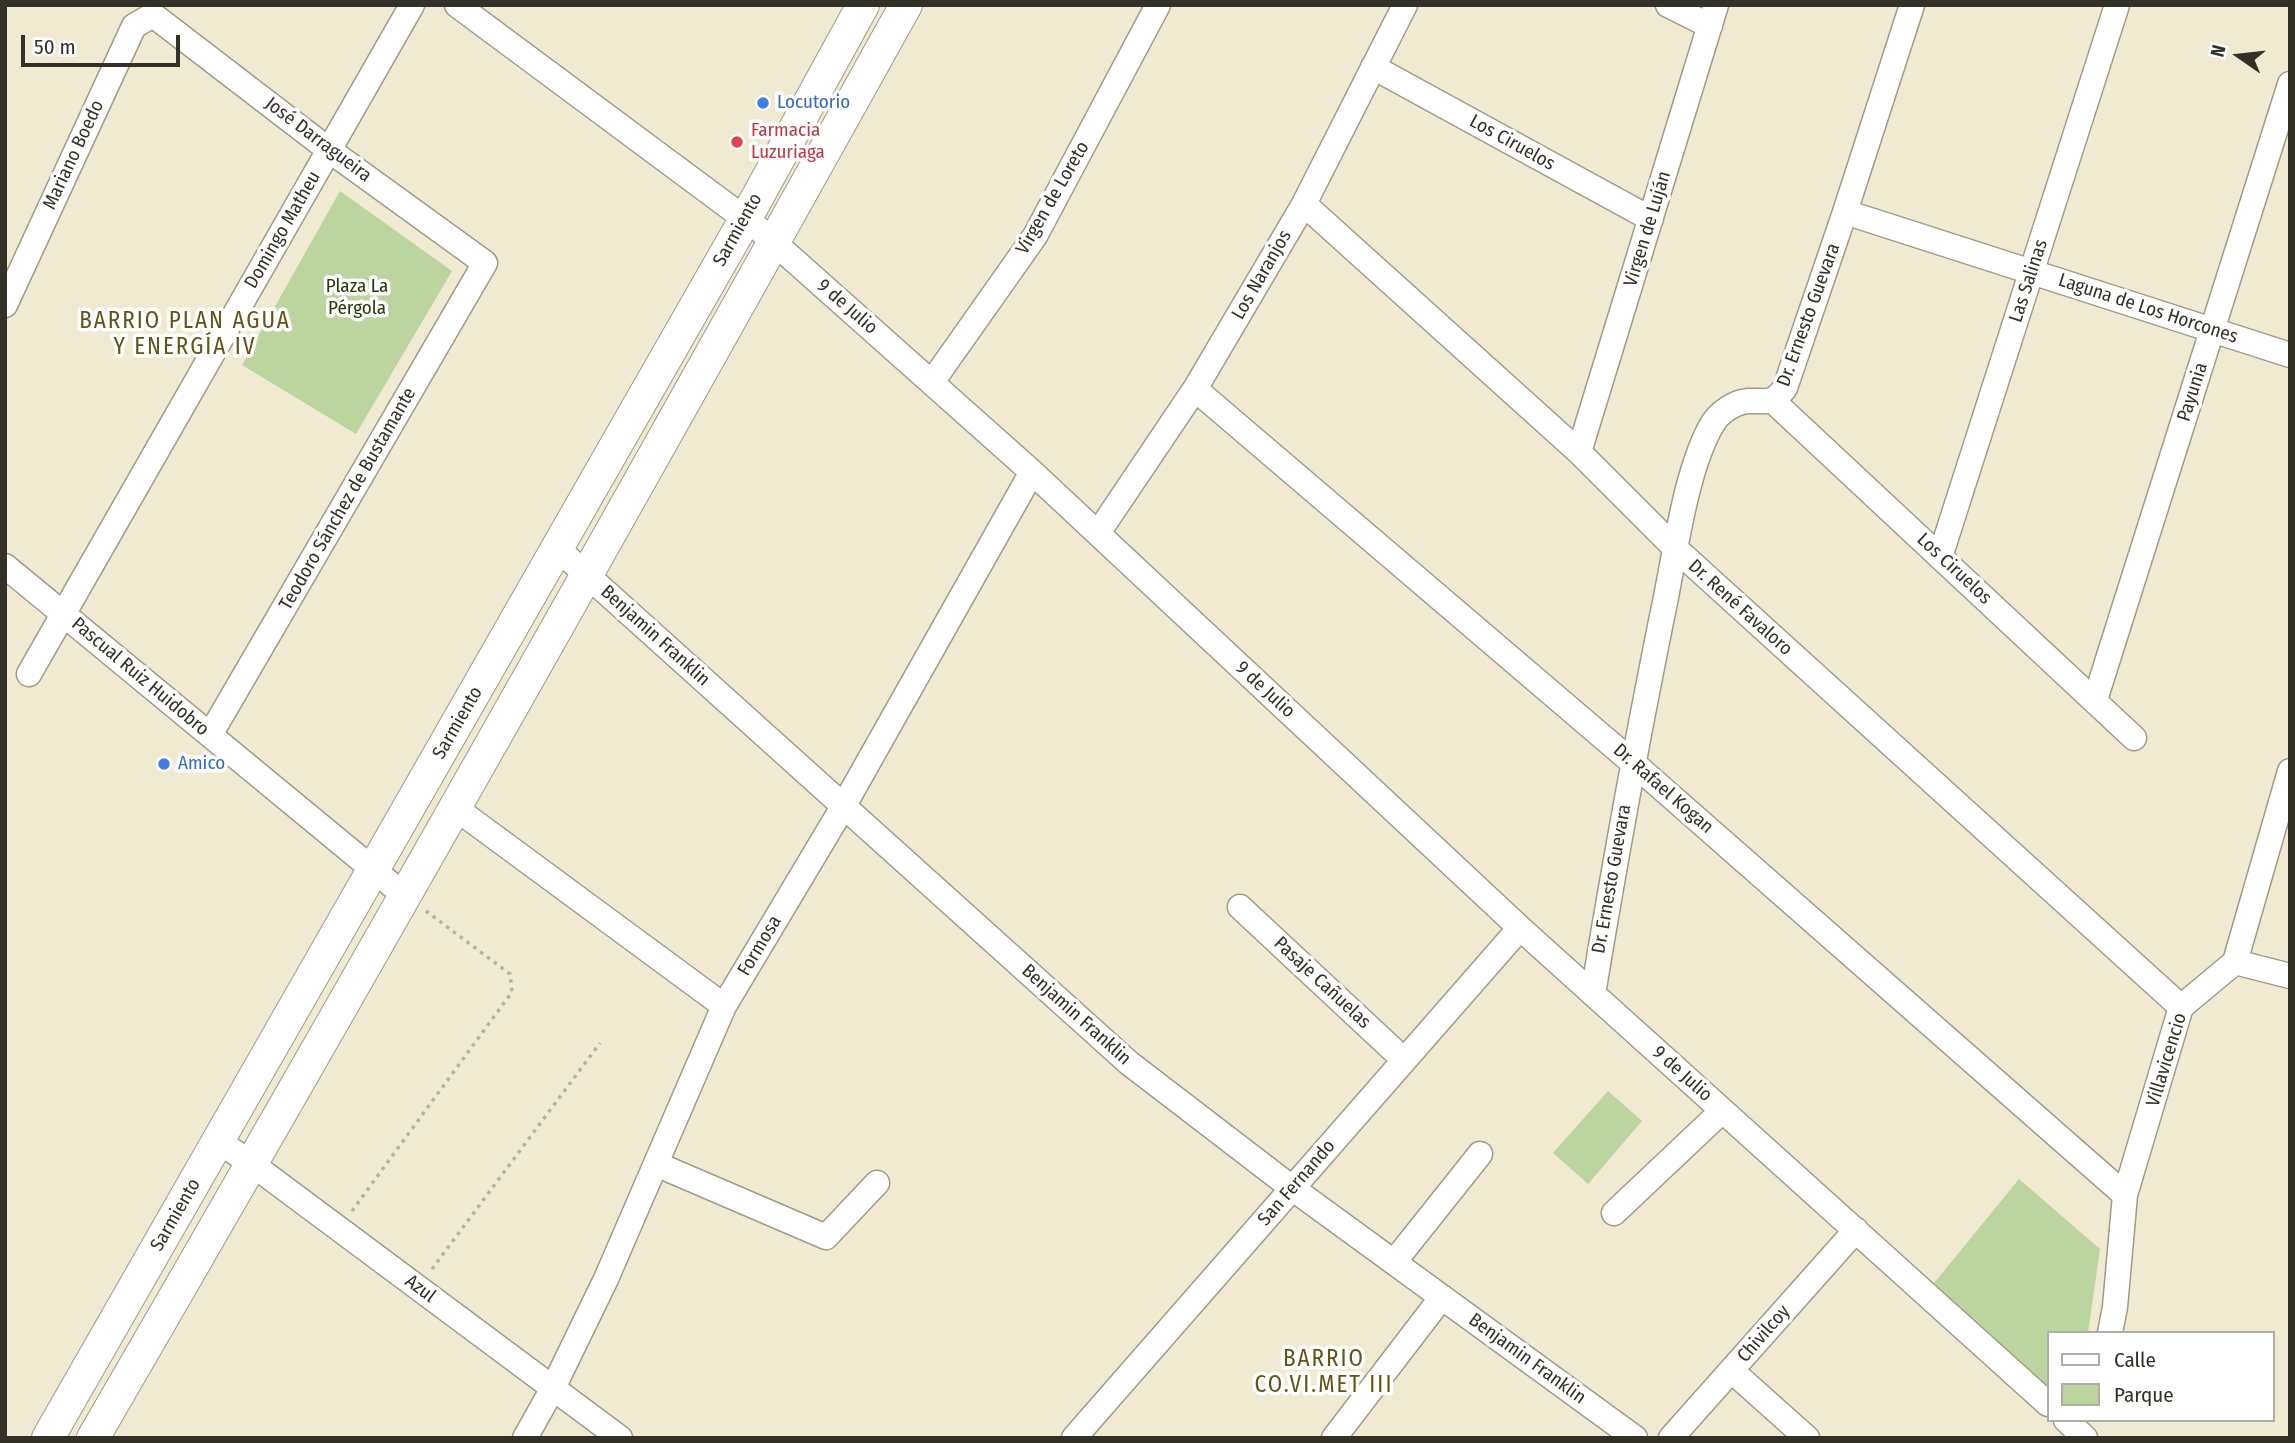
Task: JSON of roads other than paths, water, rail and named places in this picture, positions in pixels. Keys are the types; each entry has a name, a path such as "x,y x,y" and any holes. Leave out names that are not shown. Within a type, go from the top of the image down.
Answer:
{"main road":[{"name":"Sarmiento","path":"48,1438 558,549 746,218 863,5"},
{"name":"Sarmiento","path":"93,1438 252,1164 906,5"}],"street":[{"name":"Domingo Matheu","path":"29,674 412,5"},
{"name":"9 de Julio","path":"457,5 746,218 1032,472 1520,928 2046,1403"},
{"name":"Virgen de Loreto","path":"932,382 1035,236 1158,5"},
{"name":"Los Naranjos","path":"1098,533 1195,389 1304,204 1405,5"},
{"path":"1668,5 1713,16"},
{"name":"Dr. Ernesto Guevara","path":"1593,994 1632,762 1690,480 1708,432 1716,419 1736,405 1748,401 1773,401 1785,388 1912,5"},
{"name":"Las Salinas","path":"1940,557 2118,5"},
{"name":"José Darragueira","path":"153,15 329,150 485,263"},
{"name":"Mariano Boedo","path":"5,305 134,26 153,15"},
{"name":"Virgen de Luján","path":"1578,453 1713,16"},
{"name":"Los Ciruelos","path":"1373,67 1651,219"},
{"name":"Payunia","path":"2095,700 2290,84"},
{"name":"Dr. René Favaloro","path":"1304,204 1578,453 1676,549 2181,1007"},
{"name":"Laguna de Los Horcones","path":"1845,212 2290,355"},
{"name":"Teodoro Sánchez de Bustamante","path":"210,735 485,263"},
{"name":"Dr. Rafael Kogan","path":"1195,389 1632,762 2125,1195"},
{"name":"Los Ciruelos","path":"1773,401 2134,738"},
{"name":"Formosa","path":"525,1438 553,1388 606,1279 724,1006 843,807 1032,472"},
{"name":"Benjamin Franklin","path":"558,549 1129,1063 1292,1188 1634,1437"},
{"name":"Pascual Ruiz Huidobro","path":"5,566 404,895"},
{"path":"2290,771 2235,962 2290,976"},
{"path":"454,807 724,1006"},
{"name":"Pasaje Cañuelas","path":"1240,907 1404,1060"},
{"name":"San Fernando","path":"1074,1438 1520,928"},
{"name":"Villavicencio","path":"2110,1331 2125,1195 2181,1007 2235,962"},
{"path":"1614,1213 1722,1111"},
{"name":"Azul","path":"218,1141 620,1438"},
{"path":"1394,1262 1480,1154"},
{"path":"656,1164 826,1237 877,1183"},
{"name":"Chivilcoy","path":"1671,1438 1856,1230"},
{"path":"1334,1438 1442,1297"},
{"path":"1732,1371 1807,1438"},
{"path":"2068,1422 2086,1438"}],"place":[{"name":"Locutorio","path":"763,103"},
{"name":"Farmacia Luzuriaga","path":"737,142"},
{"name":"Amico","path":"164,764"}],"district":[{"name":"BARRIO PLAN AGUA Y ENERGÍA IV","path":"185,335"},
{"name":"BARRIO CO.VI.MET III","path":"1324,1373"}],"park label":[{"name":"Plaza La Pérgola","path":"357,298"}]}
